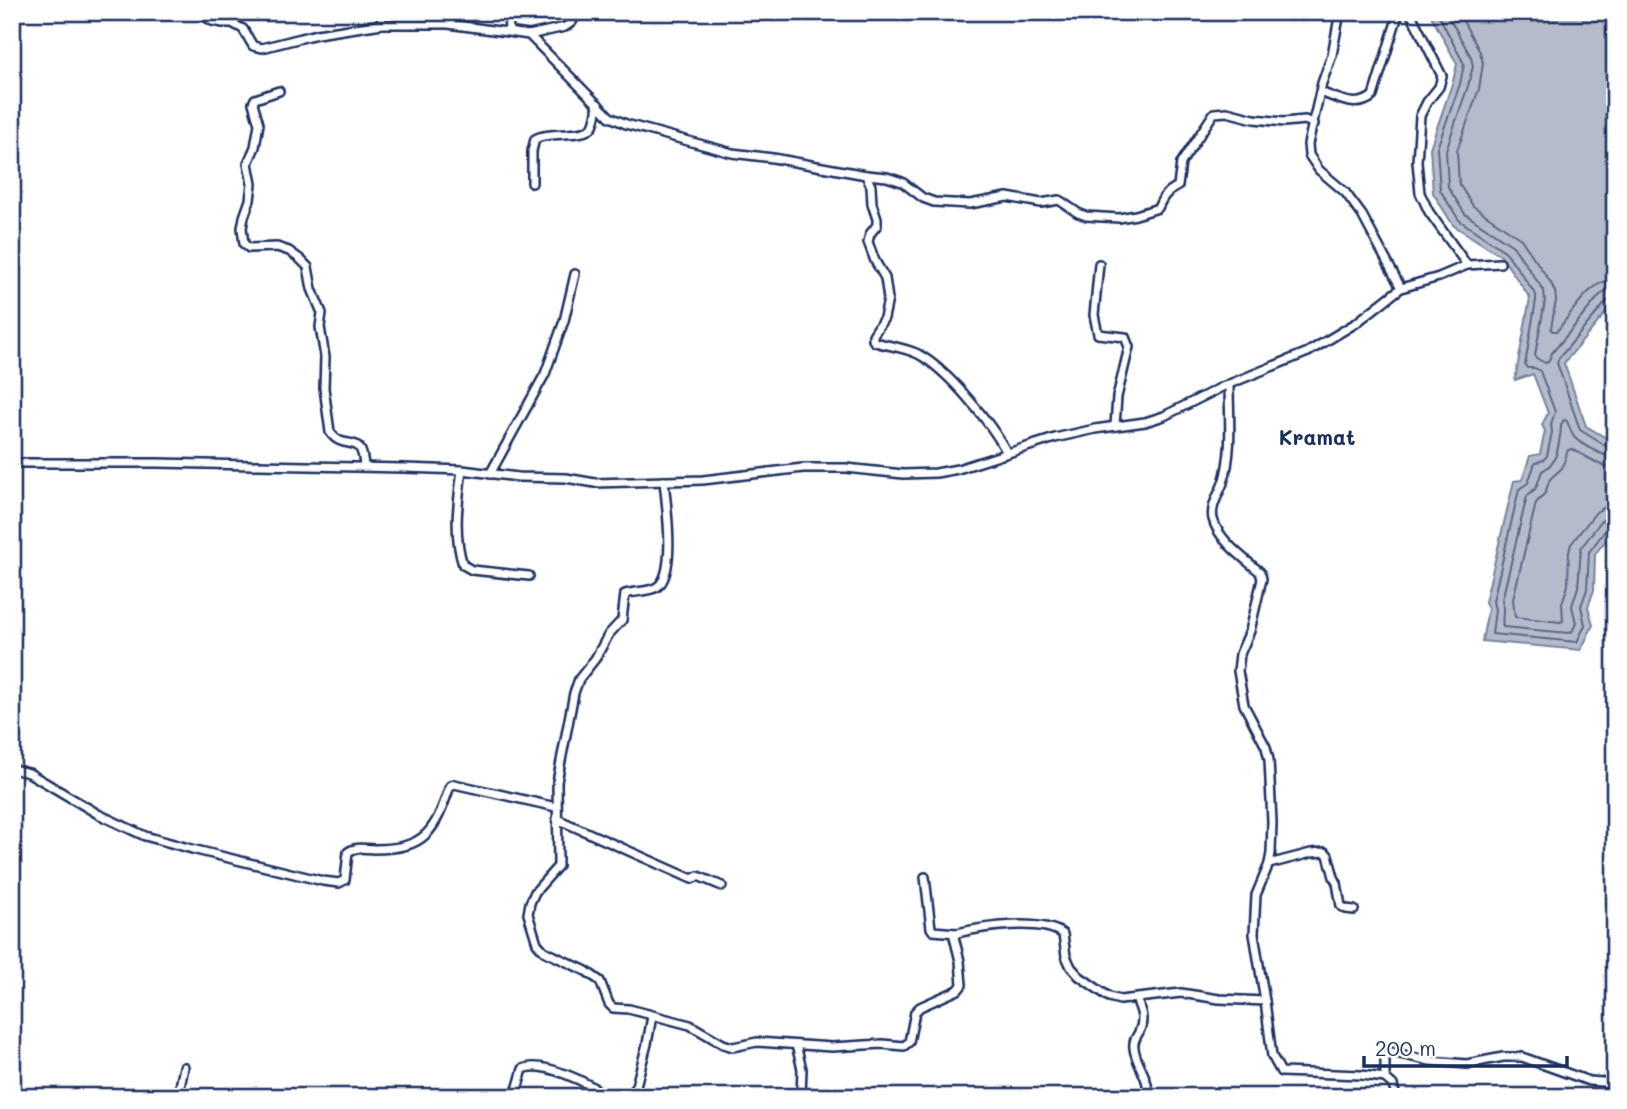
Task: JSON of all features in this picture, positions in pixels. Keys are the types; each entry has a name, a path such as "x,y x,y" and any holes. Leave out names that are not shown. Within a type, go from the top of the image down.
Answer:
{"street":[{"path":"198,12 216,22 232,23 243,29 253,46 262,48 317,34 382,24 448,24 529,35 565,27 578,12"},
{"path":"381,12 382,24"},
{"path":"508,12 509,31"},
{"path":"1340,12 1332,55 1308,144 1309,155 1326,178 1345,192 1362,215 1401,288"},
{"path":"1320,92 1352,103 1366,102 1373,96 1399,12"},
{"path":"1410,12 1442,76 1440,87 1427,102 1420,116 1420,193 1429,212 1467,265"},
{"path":"529,35 610,117 626,124 732,153 887,177 902,182 923,198 934,202 970,204 1007,197 1041,203 1059,200 1078,214 1086,216 1119,218 1136,215 1158,208 1167,191 1178,186 1181,163 1214,113 1227,112 1254,119 1284,122 1305,120 1314,124"},
{"path":"279,91 256,99 253,103 259,124 255,147 248,163 252,184 242,228 244,244 249,248 277,247 300,259 308,267 312,289 322,316 320,327 324,344 324,388 330,432 340,442 354,444 360,448 363,467"},
{"path":"532,183 532,151 535,139 589,130 593,127 598,104"},
{"path":"866,175 871,186 872,204 877,219 877,225 868,242 885,278 887,299 884,318 873,335 873,340 917,354 930,363 950,380 989,423 1007,453"},
{"path":"12,463 157,463 462,470 518,477 566,478 595,483 703,480 803,468 846,468 903,474 936,473 958,469 1076,433 1145,422 1164,416 1229,384 1308,352 1356,323 1401,288 1439,277 1467,265 1500,263"},
{"path":"1099,264 1094,315 1098,334 1125,337 1129,346 1117,397 1115,426"},
{"path":"490,474 545,374 564,321 575,274"},
{"path":"1229,384 1229,442 1224,479 1212,516 1230,546 1260,572 1262,579 1250,631 1240,654 1238,671 1244,705 1268,753 1272,822 1269,864 1256,895 1254,934 1272,1056 1281,1072 1385,1078 1393,1085 1396,1097"},
{"path":"462,470 457,521 463,565 472,570 529,576"},
{"path":"664,481 670,549 666,573 659,586 625,594 622,620 609,634 595,659 579,679 574,693 557,782 558,866 535,892 528,914 537,943 544,951 586,971 600,981 609,1004 613,1007 690,1024 733,1047 757,1042 832,1047 882,1044 904,1046 909,1042 915,1012 920,1007 958,990 962,985 954,937 957,933"},
{"path":"12,769 29,773 98,814 145,836 340,883 345,880 348,852 354,848 406,846 424,838 433,829 450,786 454,783 556,807"},
{"path":"557,819 692,879 698,876 722,886"},
{"path":"1269,864 1325,852 1337,883 1340,904 1346,909 1354,910"},
{"path":"925,877 933,931 957,933 987,926 1040,926 1055,929 1063,934 1066,956 1071,967 1079,976 1109,997 1120,1000 1181,993 1265,1002"},
{"path":"1136,999 1143,1019 1134,1039 1134,1050 1148,1084 1147,1097"},
{"path":"633,1097 652,1016"},
{"path":"796,1045 802,1069 802,1097"},
{"path":"1385,1078 1385,1056 1391,1052 1430,1061 1466,1064 1503,1057 1522,1057 1589,1081 1615,1083"},
{"path":"514,1097 523,1069 530,1066 567,1074 592,1086 606,1097"},
{"path":"177,1097 184,1067"}],"water":[{"path":"1429,12 1615,12 1615,302 1564,363 1586,426 1615,443 1615,529 1595,554 1594,590 1588,607 1593,625 1581,650 1482,641 1488,609 1485,602 1514,481 1522,480 1530,456 1540,454 1545,431 1542,425 1548,413 1533,374 1515,380 1530,298 1501,256 1453,225 1433,193 1430,148 1457,64"}],"district":[{"name":"Kramat","path":"1317,436"}]}
